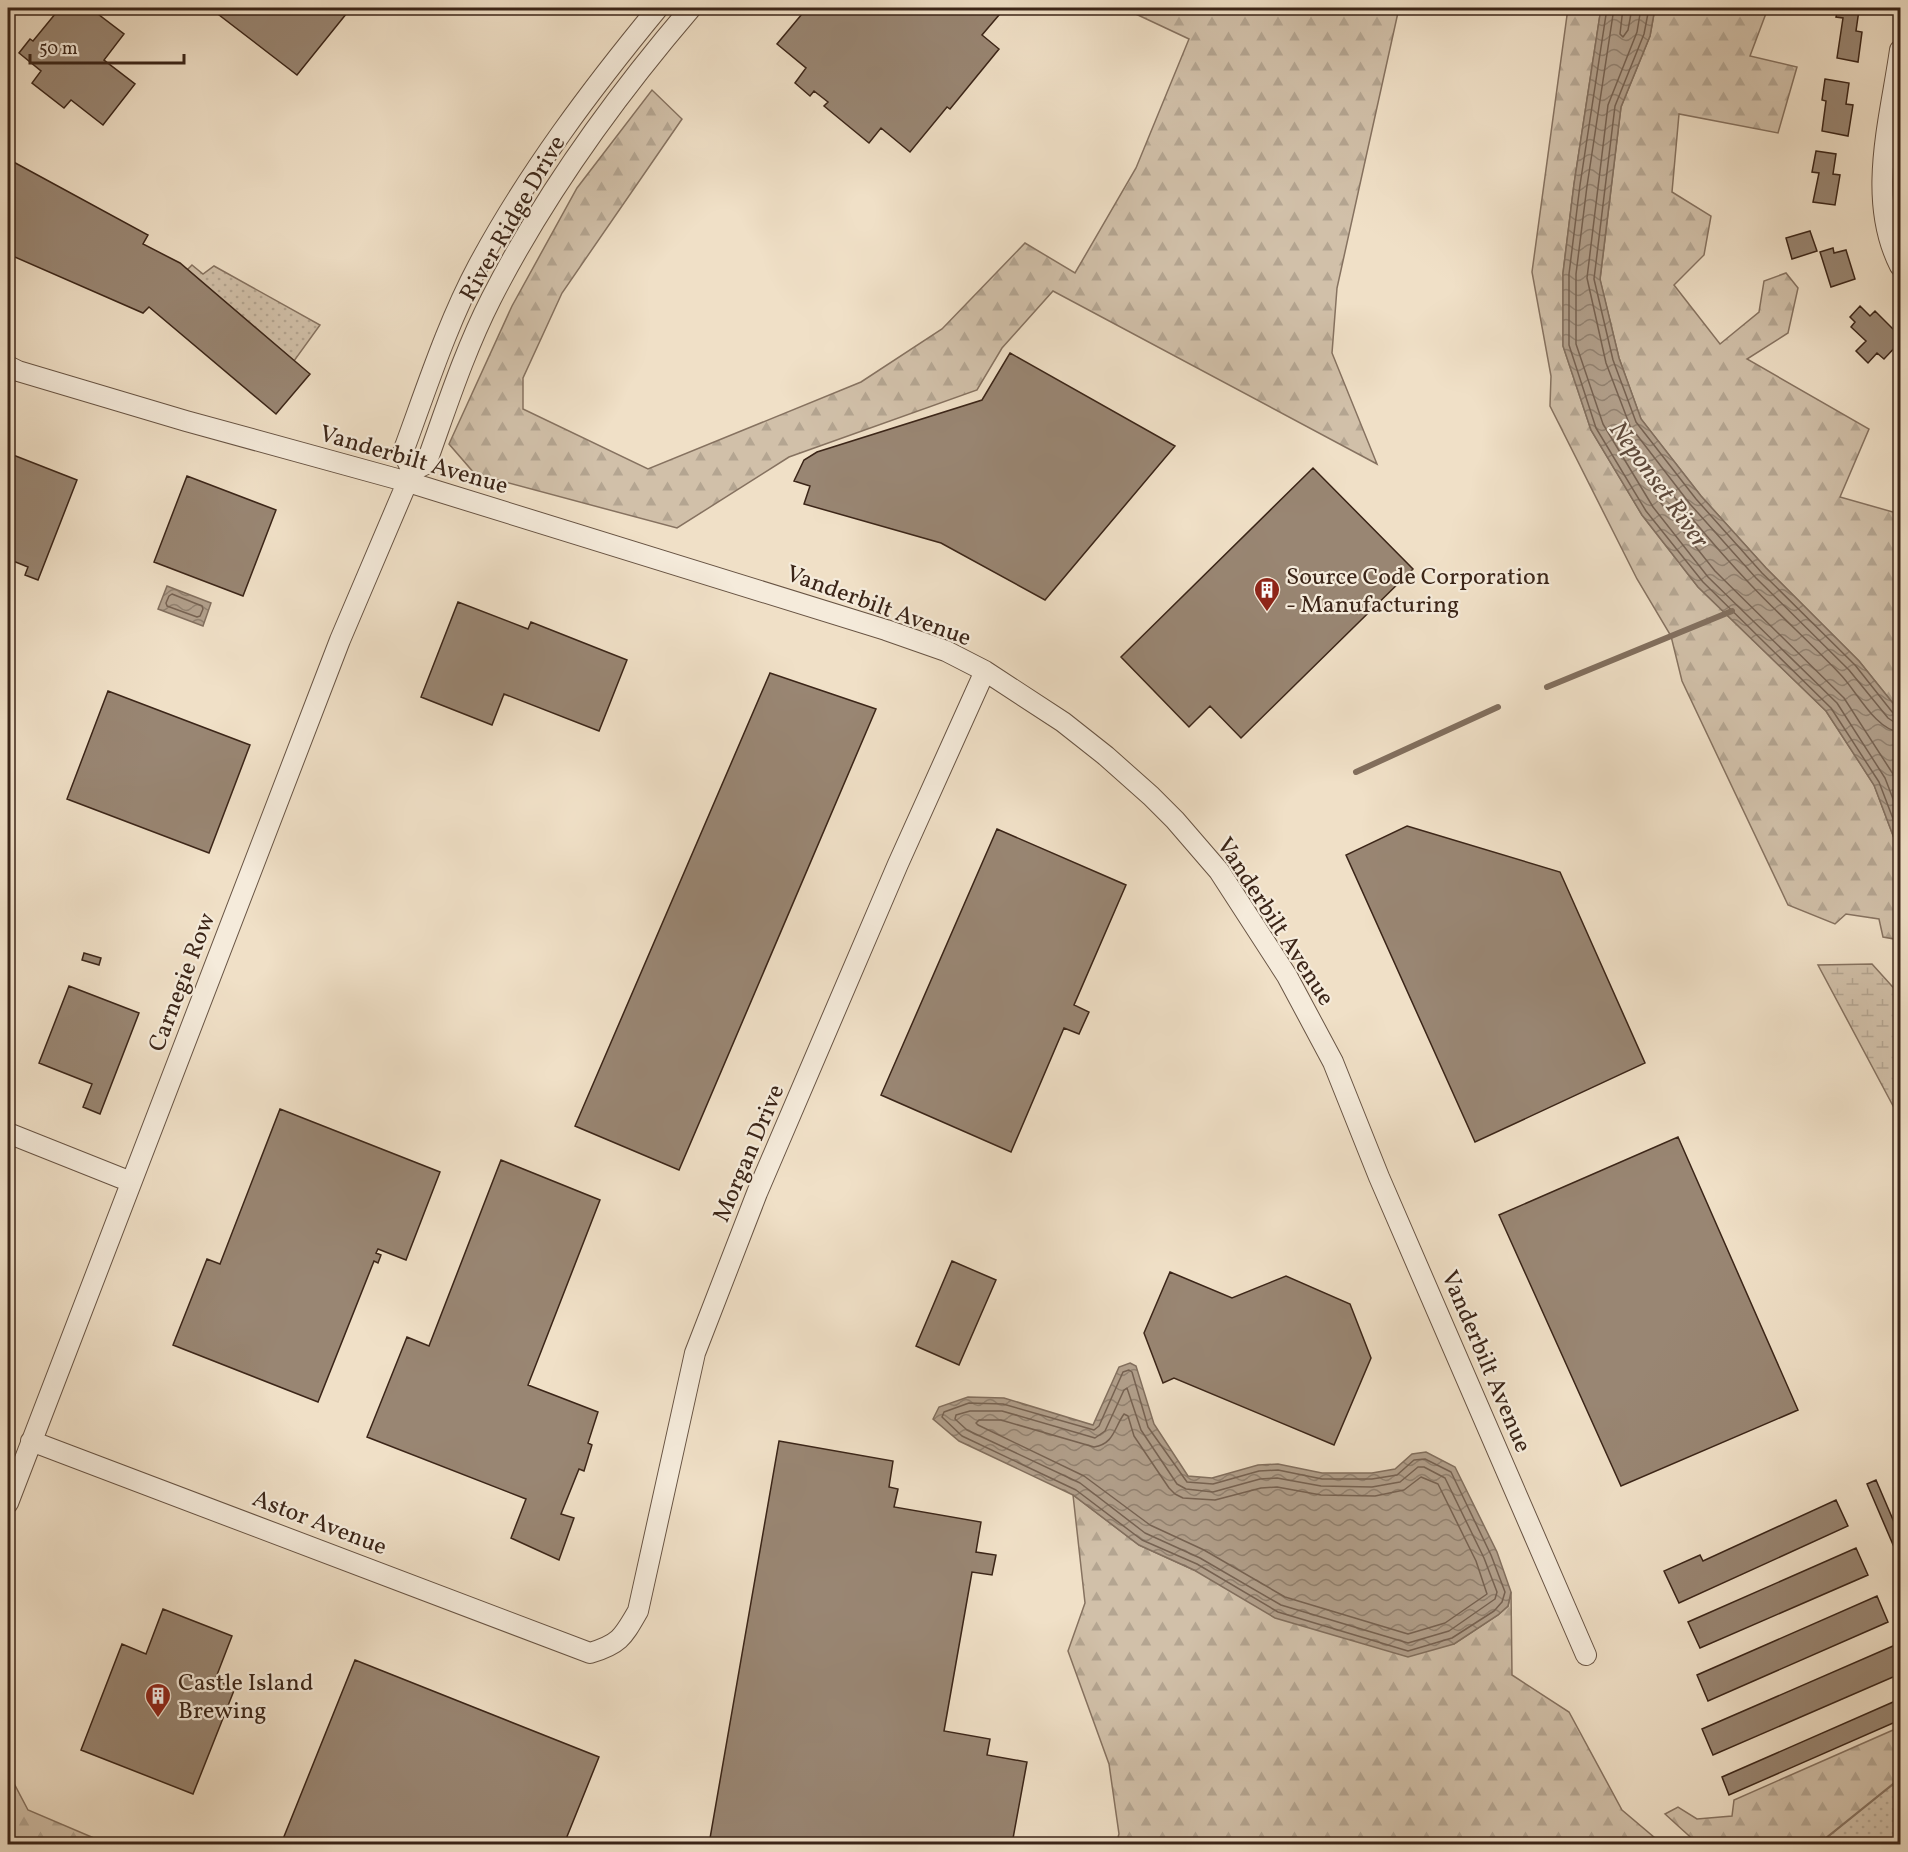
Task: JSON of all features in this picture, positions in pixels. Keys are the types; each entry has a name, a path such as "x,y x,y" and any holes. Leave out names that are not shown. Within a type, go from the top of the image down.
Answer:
{"street":[{"name":"River Ridge Drive","path":"658,8 566,126 477,267 455,316 403,452 410,477 426,464 460,369 490,301 556,184 630,82 691,8"},
{"path":"1900,50 1882,172 1882,210 1891,247 1900,266"},
{"name":"Vanderbilt Avenue","path":"8,366 177,419 410,477 946,651 985,671 1106,756 1159,804 1219,871 1287,976 1333,1062 1379,1178 1586,1655"},
{"name":"Carnegie Row","path":"8,1503 340,640 410,477"},
{"name":"Morgan Drive","path":"590,1653 610,1647 626,1632 638,1611 695,1353 757,1193 898,864 985,671"},
{"path":"8,1133 131,1182"},
{"name":"Astor Avenue","path":"32,1441 590,1653"}],"green space":[{"path":"1123,8 1399,8 1337,288 1332,353 1377,464 1053,291 1002,348 977,390 789,457 677,528 475,474 449,444 512,306 577,188 652,90 682,119 562,293 523,378 523,409 648,469 861,382 942,329 1025,243 1075,273 1136,168 1189,39"},
{"path":"1568,8 1601,8 1563,273 1563,346 1591,430 1642,515 1698,587 1826,711 1874,785 1900,854 1900,940 1883,937 1879,919 1846,914 1835,924 1788,905 1682,681 1671,636 1637,579 1550,406 1551,376 1532,272"},
{"path":"1655,8 1768,8 1750,56 1797,67 1778,133 1679,114 1672,192 1711,216 1704,255 1674,285 1720,344 1759,312 1764,281 1786,273 1798,288 1788,333 1747,359 1869,429 1840,497 1900,514 1900,712 1859,661 1766,568 1701,496 1641,419 1619,358 1600,280 1621,107 1650,36"},
{"path":"192,265 203,274 214,266 320,325 294,361 187,270"},
{"path":"1872,964 1900,995 1900,1119 1818,965"},
{"path":"1073,1495 1139,1545 1194,1570 1454,1644 1508,1606 1511,1592 1512,1675 1569,1712 1622,1810 1655,1838 1658,1844 1116,1844 1119,1834 1109,1764 1068,1651 1085,1603"},
{"path":"1900,1727 1900,1778 1818,1844 1698,1844 1665,1814 1678,1807 1697,1819 1732,1816 1734,1800"},
{"path":"8,1772 28,1810 108,1844 8,1844"},
{"path":"1900,1779 1900,1844 1819,1844 1823,1841"}],"water":[{"name":"Neponset River","path":"1601,8 1655,8 1650,36 1621,107 1600,279 1619,358 1641,419 1701,496 1766,568 1859,661 1900,712 1900,854 1874,785 1826,711 1698,587 1642,515 1591,430 1563,346 1563,273"},
{"path":"167,586 211,603 203,626 158,609"},
{"path":"1130,1363 1136,1366 1154,1424 1188,1476 1212,1478 1258,1465 1278,1464 1322,1473 1372,1473 1395,1469 1412,1454 1426,1452 1455,1467 1497,1552 1511,1592 1508,1606 1454,1644 1408,1657 1275,1618 1194,1570 1139,1545 1073,1495 959,1441 933,1419 939,1407 968,1397 1004,1398 1093,1425 1119,1367"}],"building":[{"path":"60,8 90,8 124,34 104,60 135,84 103,125 71,100 64,108 32,83 41,71 19,53 30,39 33,41"},
{"path":"210,8 351,8 297,75"},
{"path":"807,8 825,8 832,13 836,8 1005,8 982,35 999,49 950,109 947,107 910,152 881,128 869,143 824,106 828,102 814,91 810,96 795,83 806,68 777,44"},
{"path":"1838,8 1859,10 1856,31 1862,32 1858,62 1837,58 1843,18 1836,17"},
{"path":"1825,79 1849,83 1846,104 1853,105 1848,136 1822,131 1826,101 1822,100"},
{"path":"1816,151 1836,154 1833,174 1840,175 1835,205 1813,202 1819,173 1812,172"},
{"path":"8,159 148,235 143,244 180,263 310,374 276,414 149,307 143,313 8,254"},
{"path":"1810,231 1817,251 1792,259 1786,238"},
{"path":"1833,248 1834,253 1846,250 1855,279 1831,287 1820,252"},
{"path":"1860,306 1870,316 1875,311 1900,336 1900,342 1884,359 1877,353 1868,363 1856,351 1866,341 1851,327 1855,322 1850,317"},
{"path":"1010,353 1175,446 1045,600 941,543 804,504 810,486 794,481 804,460 817,452 982,400"},
{"path":"8,453 77,480 38,580 25,575 28,567 8,559"},
{"name":"Source Code Corporation - Manufacturing","path":"1313,468 1413,569 1241,738 1210,706 1189,727 1121,657"},
{"path":"187,476 276,510 243,596 154,562"},
{"path":"458,602 528,629 531,622 627,660 599,731 504,694 492,725 421,697"},
{"path":"770,673 876,709 679,1170 575,1126"},
{"path":"108,691 250,745 209,853 67,799"},
{"path":"1407,826 1560,872 1645,1063 1475,1142 1346,855"},
{"path":"997,829 1126,885 1074,1005 1089,1012 1079,1034 1064,1028 1011,1152 881,1095"},
{"path":"84,953 101,958 99,965 82,960"},
{"path":"69,986 139,1013 100,1114 83,1107 92,1084 39,1063"},
{"path":"280,1109 440,1172 406,1260 378,1249 376,1253 381,1255 378,1263 374,1261 318,1402 173,1345 207,1259 220,1264"},
{"path":"1678,1137 1798,1410 1621,1486 1499,1215"},
{"path":"501,1160 600,1200 528,1385 598,1412 588,1443 592,1445 584,1471 579,1469 561,1514 574,1518 559,1560 511,1538 526,1499 367,1437 407,1337 429,1346"},
{"path":"952,1261 996,1280 959,1365 916,1346"},
{"path":"1170,1272 1232,1298 1286,1276 1350,1304 1371,1358 1334,1445 1174,1378 1163,1383 1144,1333"},
{"path":"779,1441 893,1461 889,1487 898,1489 894,1507 981,1522 976,1552 996,1555 992,1575 972,1572 944,1731 990,1739 987,1755 1027,1762 1012,1844 971,1840 970,1844 709,1844"},
{"path":"1876,1480 1900,1536 1900,1561 1867,1484"},
{"path":"1836,1500 1848,1526 1679,1603 1664,1571 1700,1555 1703,1561"},
{"path":"1856,1548 1868,1575 1700,1648 1688,1622"},
{"path":"1877,1596 1888,1622 1708,1701 1697,1675"},
{"name":"Castle Island Brewing","path":"163,1609 232,1636 215,1680 235,1688 193,1794 81,1750 122,1644 146,1654"},
{"path":"1900,1643 1900,1674 1713,1755 1702,1729"},
{"path":"355,1660 599,1757 564,1844 281,1844"},
{"path":"1900,1699 1900,1720 1729,1795 1722,1777"}],"waterway":[{"path":"1547,687 1732,611"},
{"path":"1356,772 1498,707"}],"place":[{"name":"Source Code Corporation - Manufacturing","path":"1267,613"},
{"name":"Castle Island Brewing","path":"158,1719"}]}
